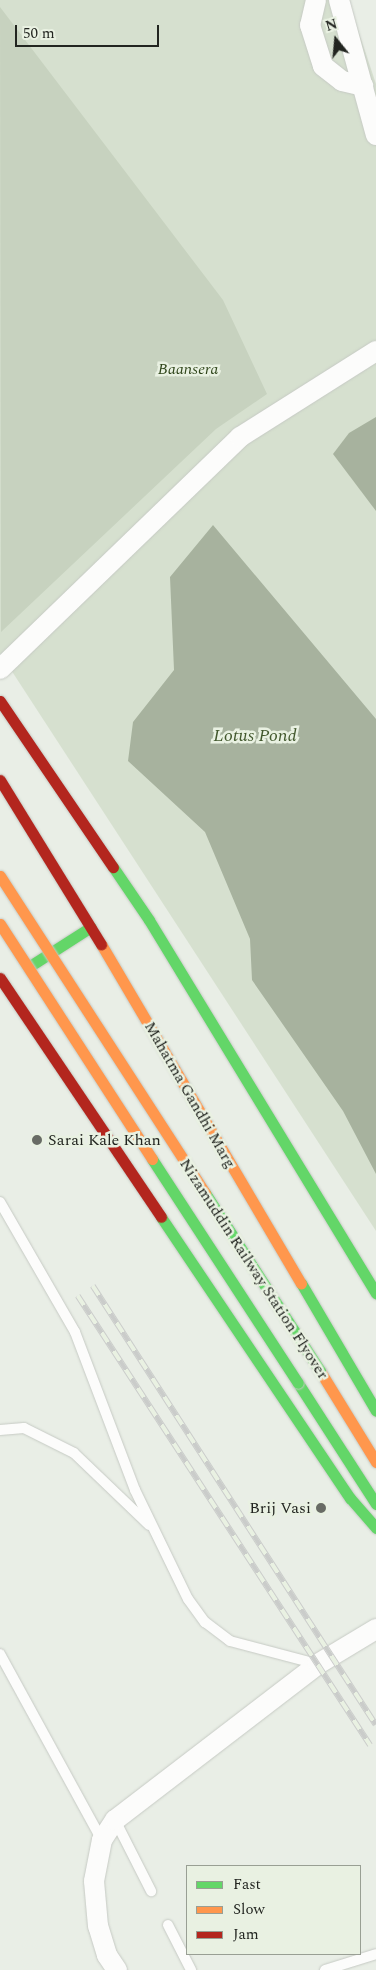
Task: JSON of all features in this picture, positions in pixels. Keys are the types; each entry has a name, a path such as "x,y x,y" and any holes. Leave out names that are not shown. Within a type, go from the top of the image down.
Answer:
{"main road":[{"path":"0,701 149,920 376,1293"},
{"name":"Mahatma Gandhi Marg","path":"0,780 91,927 376,1411"},
{"name":"Nizamuddin Railway Station Flyover","path":"0,876 320,1371 376,1462"},
{"name":"Nizamuddin Railway Station Flyover","path":"0,924 376,1504"},
{"path":"91,927 9,978 350,1498 376,1528"}],"street":[{"path":"316,0 310,25 324,66 342,81 362,86"},
{"path":"339,0 376,136"},
{"path":"0,669 240,437 376,352"},
{"path":"117,1970 107,1955 94,1908 94,1882 102,1840 116,1820 318,1664 376,1630"}],"lane":[{"path":"0,1202 75,1332 135,1490 188,1599 205,1622 230,1641 318,1664"},
{"path":"0,1430 24,1428 74,1453 155,1531"},
{"path":"0,1654 102,1840"},
{"path":"116,1820 151,1891"},
{"path":"168,1926 191,1970"},
{"path":"325,1970 376,1954"}],"green space":[{"name":"Baansera","path":"0,0 348,0 376,84 376,1231 0,653"},
{"path":"0,7 223,300 267,394 216,429 1,632"}],"water":[{"path":"376,417 376,511 333,454 349,433"},
{"name":"Lotus Pond","path":"213,525 376,719 376,1174 343,1111 252,980 250,939 205,832 128,761 133,722 174,670 170,577"}],"railway":[{"path":"93,1286 376,1725"},
{"path":"78,1296 370,1745"}],"traffic: fast":[{"path":"113,867 149,920 376,1293"},
{"path":"30,966 91,927"},
{"path":"152,1159 298,1383"},
{"path":"205,1193 320,1371"},
{"path":"161,1217 350,1498 376,1528"},
{"path":"301,1283 376,1411"},
{"path":"298,1383 376,1504"}],"traffic: slow":[{"path":"0,876 205,1193"},
{"path":"0,924 152,1159"},
{"path":"101,944 301,1283"},
{"path":"320,1371 376,1462"}],"traffic: jam":[{"path":"0,701 113,867"},
{"path":"0,780 101,944"},
{"path":"0,978 161,1217"}],"place":[{"name":"Sarai Kale Khan","path":"37,1140"},
{"name":"Brij Vasi","path":"321,1508"}]}
